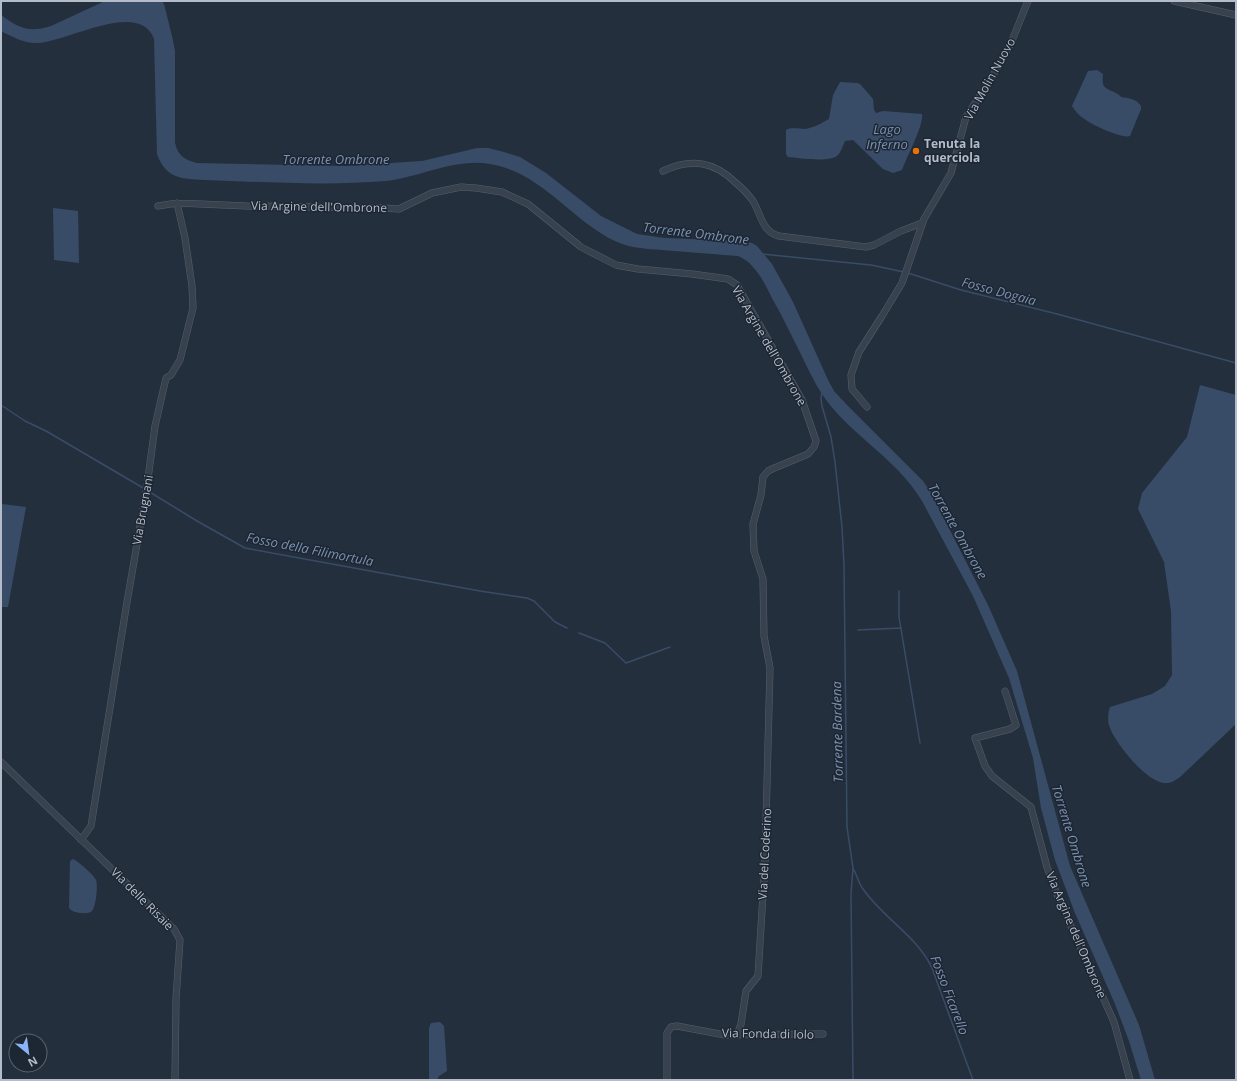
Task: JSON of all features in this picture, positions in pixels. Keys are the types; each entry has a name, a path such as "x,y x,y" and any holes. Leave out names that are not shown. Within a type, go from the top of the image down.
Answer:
{"street":[{"name":"Via Molin Nuovo","path":"867,407 852,389 851,375 858,352 882,316 903,280 922,223 951,173 969,112 991,79 1012,43 1028,1"},
{"path":"1174,1 1236,15"},
{"path":"662,170 690,162 708,165 723,172 750,198 766,228 771,233 779,236 866,247 874,245 901,231 922,223"},
{"name":"Via Argine dell'Ombrone","path":"177,203 248,206 383,208 399,210 432,193 461,187 502,192 528,204 581,247 616,265 638,270 692,274 728,279 737,285 802,400 816,441"},
{"path":"158,206 177,203"},
{"name":"Via Brugnani","path":"81,840 91,826 127,602 147,489 156,426 166,378 171,375 180,360 193,308 189,266 177,203"},
{"name":"Via del Coderino","path":"737,1035 741,1024 746,991 758,976 766,838 770,668 764,636 763,579 754,551 753,524 761,496 763,477 768,471 808,454 814,447 816,441"},
{"name":"Via Argine dell'Ombrone","path":"1005,691 1016,725 1010,729 976,738 985,766 992,776 1031,807 1047,867 1058,897 1114,1022 1130,1080"},
{"name":"Via delle Risaie","path":"1,762 174,929 180,940 176,999 175,1080"},
{"name":"Via Fonda di Iolo","path":"667,1080 667,1033 672,1027 677,1026 725,1035 823,1034"}],"water":[{"path":"105,1 162,1 164,4 175,51 175,143 180,154 189,160 197,163 345,166 422,161 477,148 488,148 520,157 546,173 601,216 637,234 664,238 741,241 752,243 757,246 772,264 793,302 834,391 923,481 930,491 988,605 1017,671 1070,866 1139,1025 1155,1080 1141,1080 1129,1041 1115,1004 1075,913 1055,860 1041,808 1033,758 1009,678 973,596 922,501 911,485 898,470 841,417 817,386 764,282 750,264 738,256 644,249 620,243 599,232 525,176 490,164 464,164 399,179 363,182 273,183 197,180 176,176 165,168 157,154 154,39 146,28 135,23 120,22 103,25 39,43 24,41 1,31 1,15 24,28 36,29 51,26"},
{"path":"1097,70 1103,74 1103,83 1106,88 1117,93 1121,97 1135,100 1141,106 1130,136 1113,133 1092,124 1080,115 1072,106 1088,71"},
{"name":"Lago Inferno","path":"840,82 860,84 873,99 874,110 876,113 883,111 922,114 918,133 902,170 893,173 883,169 853,140 845,141 839,154 828,159 788,157 786,154 786,130 793,128 805,129 829,119 833,95"},
{"path":"53,208 78,211 79,263 54,260"},
{"path":"1200,385 1236,395 1236,724 1179,778 1168,783 1160,782 1152,778 1134,763 1113,735 1109,725 1108,714 1110,707 1152,694 1165,686 1172,675 1171,611 1164,562 1138,509 1142,493 1187,437"},
{"path":"2,504 26,507 8,607 1,607"},
{"path":"73,859 86,868 96,880 96,901 92,911 89,913 76,912 69,908 70,861"},
{"path":"440,1022 444,1026 447,1071 439,1076 437,1080 429,1080 429,1028 431,1023"}],"waterway":[{"name":"Fosso Dogaia","path":"762,254 871,265 904,272"},
{"name":"Fosso Dogaia","path":"908,273 961,290 1061,315 1236,363"},
{"name":"Torrente Bardena","path":"822,391 822,406 831,437 835,462 842,527 844,565 847,827 853,868 851,893 853,1080"},
{"name":"Fosso della Filimortula","path":"1,405 25,421 46,431 145,489"},
{"name":"Fosso della Filimortula","path":"148,491 245,548 480,591 527,598 534,601 555,622 567,628"},
{"path":"899,591 899,617 920,743"},
{"path":"858,630 901,628"},
{"name":"Fosso della Filimortula","path":"579,633 605,643 626,663 670,647"},
{"name":"Fosso Ficarello","path":"854,870 859,882 871,899 918,946 926,957 932,968 973,1080"}],"place":[{"name":"Tenuta la querciola","path":"916,151"}],"water label":[{"name":"Torrente Ombrone","path":"336,159"},
{"name":"Torrente Ombrone","path":"696,233"},
{"name":"Torrente Ombrone","path":"958,531"},
{"name":"Torrente Ombrone","path":"1072,836"}]}
